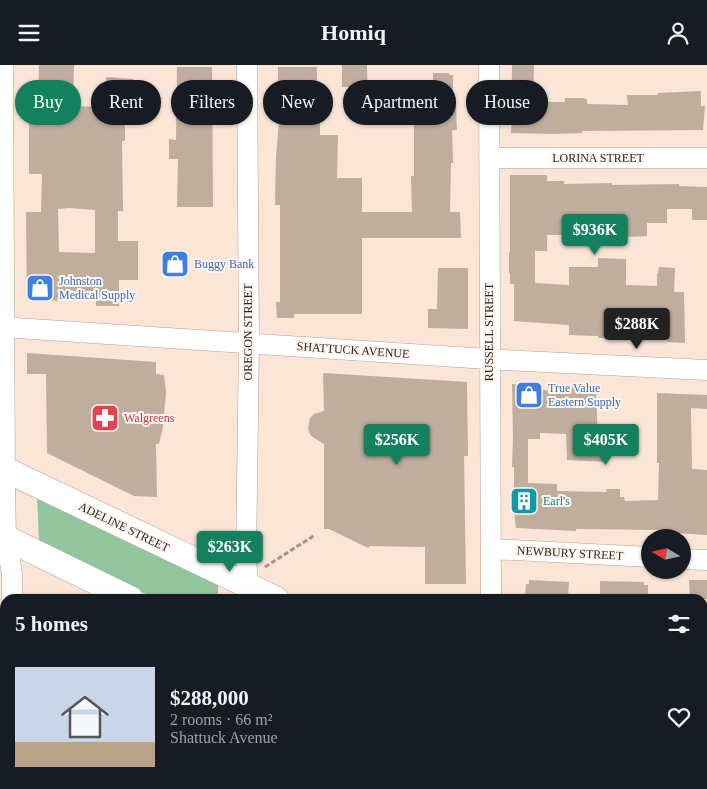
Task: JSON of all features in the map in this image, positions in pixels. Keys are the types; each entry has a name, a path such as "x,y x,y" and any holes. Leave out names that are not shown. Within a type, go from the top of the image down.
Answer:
{"main road":[{"name":"ADELINE STREET","path":"2,468 249,592"},
{"path":"3,537 121,594"}],"street":[{"path":"3,65 3,537 12,574 12,594"},
{"name":"OREGON STREET","path":"247,65 249,343 246,557 249,592"},
{"name":"RUSSELL STREET","path":"489,65 491,594"},
{"name":"LORINA STREET","path":"489,158 707,158"},
{"name":"SHATTUCK AVENUE","path":"2,327 490,359 707,370"},
{"name":"NEWBURY STREET","path":"491,549 641,557"},
{"path":"691,559 707,560"}],"path":[{"path":"264,567 315,535"}],"green space":[{"path":"37,496 218,583 218,594 146,594 39,542"}],"building":[{"path":"39,65 74,65 74,80 39,80"},
{"path":"342,65 367,65 367,80 343,80 342,87"},
{"path":"512,65 534,65 534,80 512,80"},
{"path":"177,67 212,67 212,80 177,80"},
{"path":"278,67 317,67 317,80 278,80"},
{"path":"433,73 449,73 449,75 453,75 453,80 433,80"},
{"path":"106,77 133,79 106,80"},
{"path":"701,91 701,106 705,106 703,130 582,131 582,133 552,134 511,133 511,125 548,125 548,102 565,102 565,98 587,99 587,104 628,105 627,95 658,95 658,93"},
{"path":"81,106 91,107 91,125 125,125 125,141 122,141 123,211 118,211 118,241 138,241 138,280 119,280 119,306 96,306 96,295 59,294 60,301 27,299 26,212 41,212 42,174 29,174 29,125 81,125","holes":["58,209 95,210 95,253 59,252"]},
{"path":"456,106 457,130 452,130 453,163 451,163 450,212 460,212 461,238 362,238 362,314 294,314 294,318 277,318 276,302 280,302 280,205 275,205 279,125 320,125 320,135 338,135 337,178 362,178 362,212 412,212 411,176 414,176 414,125 456,125"},
{"path":"176,125 212,125 213,207 177,207 178,159 169,159 169,139 176,140"},
{"path":"510,175 547,175 547,181 564,181 564,184 679,184 679,186 707,187 707,220 692,220 692,209 667,209 667,223 647,223 647,236 627,237 627,230 597,230 597,219 565,219 565,235 547,235 547,251 535,251 535,283 569,285 569,267 598,267 598,258 626,259 626,285 657,286 659,267 675,268 674,292 684,292 685,343 667,342 667,327 642,326 642,330 626,329 626,338 598,338 598,336 569,335 569,325 514,321 514,284 510,284 509,273"},
{"path":"438,268 468,268 468,329 428,328 428,309 437,309"},
{"name":"Walgreens","path":"27,353 156,362 156,374 164,375 166,392 163,427 159,444 156,444 157,497 134,496 47,453 46,374 27,374"},
{"path":"323,373 467,382 468,456 464,456 466,584 425,584 425,547 370,546 368,548 329,529 324,529 324,444 311,436 308,429 310,418 314,414 324,411"},
{"path":"512,384 539,386 539,390 565,391 565,387 596,388 598,445 606,446 607,462 567,460 566,434 540,433 540,439 528,439 528,483 557,484 557,491 607,492 606,489 620,489 620,497 624,497 625,501 658,500 657,393 707,395 707,409 691,408 692,469 707,470 707,535 691,534 691,529 576,529 576,531 516,528 514,467 512,467"},
{"path":"529,580 569,582 568,594 525,594 526,584 529,584"},
{"path":"689,580 707,580 707,594 690,594"},
{"path":"600,581 644,582 644,585 648,585 648,594 600,594"}],"place":[{"name":"Buggy Bank","path":"175,264"},
{"name":"Johnston Medical Supply","path":"40,288"},
{"name":"True Value Eastern Supply","path":"529,395"},
{"name":"Walgreens","path":"105,418"},
{"name":"Earl's","path":"524,501"}]}
